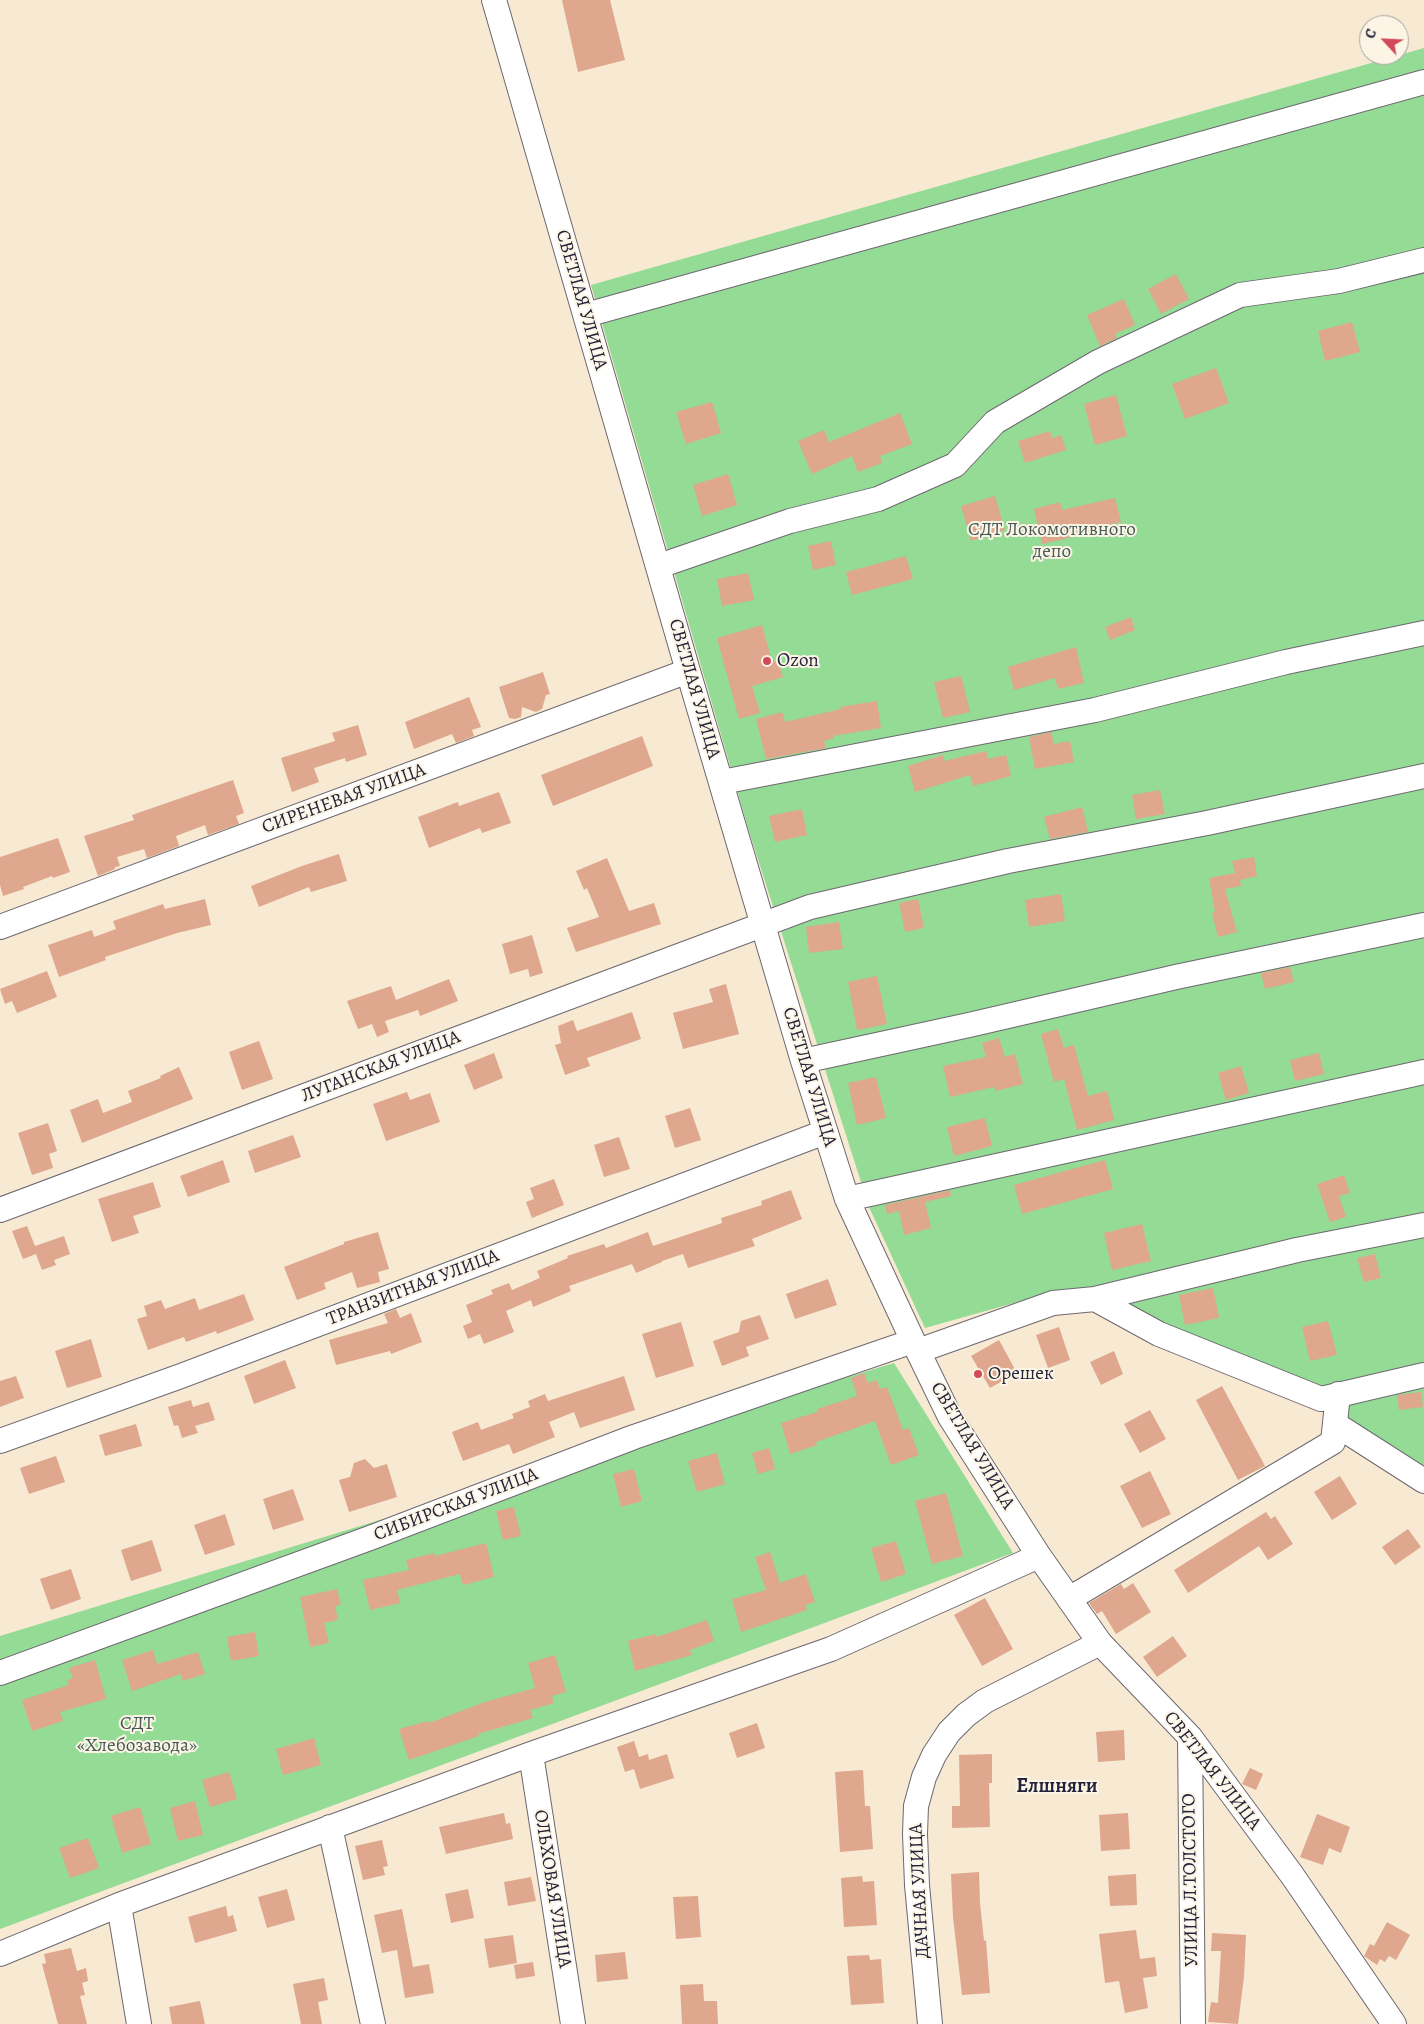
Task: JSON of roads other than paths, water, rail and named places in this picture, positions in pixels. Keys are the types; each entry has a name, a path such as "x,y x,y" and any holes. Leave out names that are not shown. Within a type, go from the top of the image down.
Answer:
{"street":[{"name":"СВЕТЛАЯ УЛИЦА","path":"494,0 688,671 803,1061 847,1198 950,1417 1040,1556 1100,1643 1190,1737 1292,1875 1394,2024"},
{"path":"586,315 1424,82"},
{"path":"659,566 790,521 878,499 955,465 995,422 1098,362 1240,295 1340,281 1424,260"},
{"path":"722,782 1095,710 1286,662 1424,633"},
{"name":"СИРЕНЕВАЯ УЛИЦА","path":"0,927 688,671"},
{"name":"ЛУГАНСКАЯ УЛИЦА","path":"0,1210 810,906 1008,861 1207,823 1424,776"},
{"path":"803,1061 1176,977 1424,924"},
{"path":"847,1198 1424,1072"},
{"name":"ТРАНЗИТНАЯ УЛИЦА","path":"0,1441 200,1369 825,1132"},
{"name":"СИБИРСКАЯ УЛИЦА","path":"0,1673 370,1538 634,1437 915,1346 1053,1303 1095,1299 1297,1250 1424,1225"},
{"path":"1095,1299 1159,1334 1320,1399 1424,1375"},
{"path":"1069,1599 1333,1442 1338,1394"},
{"path":"1335,1424 1424,1482"},
{"path":"0,1954 119,1904 531,1754 831,1649 1040,1556"},
{"name":"ДАЧНАЯ УЛИЦА","path":"930,2024 917,1885 915,1834 916,1806 927,1770 949,1732 978,1706 1100,1643"},
{"name":"УЛИЦА Л.ТОЛСТОГО","path":"1190,1737 1193,2024"},
{"name":"ОЛЬХОВАЯ УЛИЦА","path":"531,1754 573,2024"},
{"path":"330,1827 373,2024"},
{"path":"119,1904 139,2024"}],"place":[{"name":"Ozon","path":"767,661"},
{"name":"Орешек","path":"978,1374"}],"district":[{"name":"Елшняги","path":"1057,1787"}],"park label":[{"name":"СДТ Локомотивного депо","path":"1052,541"},
{"name":"СДТ «Хлебозавода»","path":"137,1735"}]}
